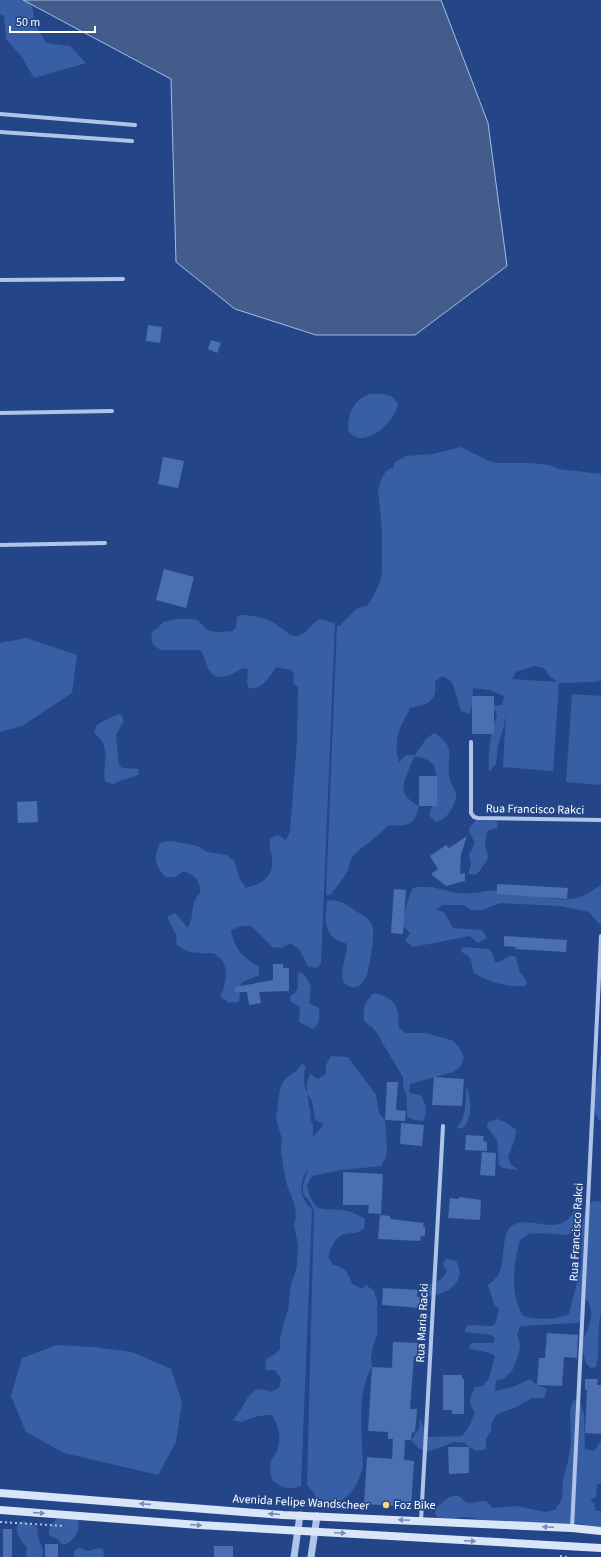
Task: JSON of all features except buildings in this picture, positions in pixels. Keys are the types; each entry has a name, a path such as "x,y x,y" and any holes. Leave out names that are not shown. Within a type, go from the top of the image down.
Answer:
{"main road":[{"name":"Avenida Felipe Wandscheer","path":"0,1493 300,1515 572,1528 601,1531"},
{"path":"0,1510 298,1531 601,1548"}],"street":[{"path":"0,114 135,125"},
{"path":"0,132 132,141"},
{"path":"0,280 123,279"},
{"path":"0,413 112,411"},
{"path":"0,545 105,543"},
{"name":"Rua Francisco Rakci","path":"471,742 471,813 474,817 601,820"},
{"name":"Rua Francisco Rakci","path":"572,1528 601,936"},
{"name":"Rua Maria Racki","path":"421,1521 443,1126"},
{"path":"294,1557 300,1515"},
{"path":"311,1557 317,1516"}],"shaded area":[{"path":"0,0 31,0 35,23 46,43 70,46 86,63 34,78 22,57 6,39 4,16 0,14"},
{"path":"23,0 441,0 488,123 507,266 415,335 316,335 235,309 176,262 171,79"},
{"path":"370,394 386,394 393,397 398,404 396,411 385,426 378,432 362,438 354,436 348,430 351,412 360,399"},
{"path":"461,447 496,463 529,463 550,465 559,469 601,474 601,681 559,683 553,771 503,767 506,714 498,745 496,764 489,772 490,743 497,715 493,706 502,705 504,696 489,690 473,688 470,714 461,711 452,682 443,676 435,681 436,688 433,698 427,703 410,708 398,735 397,753 399,762 406,755 415,755 426,739 434,733 441,738 446,743 449,752 449,776 456,794 453,807 449,814 436,822 429,815 436,790 436,771 434,766 426,759 415,756 405,780 404,793 409,800 419,806 415,817 412,821 405,825 388,825 380,834 357,852 352,857 348,870 342,880 330,895 326,895 337,625 339,626 358,608 367,606 381,580 382,530 378,490 386,471 394,467 394,463 406,456 432,454","holes":["535,666 544,668 550,677 558,682 512,679 516,672"]},
{"path":"241,615 267,620 294,636 303,634 319,619 335,623 321,963 317,968 308,966 299,949 290,943 282,948 272,947 251,926 241,926 231,930 234,942 240,952 259,966 259,975 241,983 239,1002 229,1003 220,996 226,978 224,963 214,953 190,952 177,945 176,935 167,917 175,913 188,928 195,899 200,892 198,881 184,871 175,877 165,877 157,865 156,853 160,843 170,841 197,846 207,852 227,855 234,861 240,879 246,888 266,879 272,865 270,839 278,835 286,840 290,832 297,742 298,686 293,684 294,675 291,670 276,667 262,685 249,688 247,684 248,669 243,668 224,677 216,676 208,668 204,656 200,650 162,650 154,645 151,637 153,631 163,622 177,619 197,620 209,631 233,631 236,627 237,617"},
{"path":"26,638 77,655 72,693 22,726 0,732 0,643"},
{"path":"572,694 601,696 601,785 566,782"},
{"path":"120,714 123,717 123,722 116,735 119,765 122,768 138,769 139,774 114,784 105,781 105,750 100,739 94,733 97,725"},
{"path":"476,820 494,821 498,823 497,828 487,831 485,846 488,856 487,860 478,873 474,875 468,874 471,865 469,854 474,845 474,841 469,832 470,827"},
{"path":"601,885 601,926 589,912 560,906 500,903 482,910 471,910 463,905 443,905 435,910 444,912 453,928 482,930 487,938 478,943 470,936 413,947 405,941 410,933 403,926 404,916 407,902 413,888 430,887 458,893 504,890 552,899 571,899 583,896"},
{"path":"331,900 345,904 365,916 373,927 372,948 367,975 361,984 356,987 346,985 343,980 342,975 347,944 334,938 330,934 326,925 327,901"},
{"path":"462,947 489,949 495,962 499,962 509,956 516,957 519,970 527,982 525,986 499,984 474,973 470,958 461,952"},
{"path":"299,972 304,974 311,986 309,1003 319,1008 319,1020 313,1029 299,1022 300,1007 291,1002 290,996 297,991 298,988 297,979"},
{"path":"374,993 391,1000 396,1006 398,1011 399,1028 406,1033 426,1033 454,1041 464,1057 461,1066 453,1072 410,1084 409,1093 420,1095 425,1104 426,1111 423,1121 407,1117 407,1096 403,1086 403,1077 379,1036 373,1028 364,1021 365,1006 368,999"},
{"path":"601,1054 601,1120 599,1120 593,1103"},
{"path":"331,1056 348,1057 376,1095 379,1113 385,1120 387,1148 386,1157 381,1166 342,1170 312,1176 307,1185 313,1202 317,1206 326,1209 348,1211 365,1219 364,1229 356,1233 345,1234 339,1237 334,1243 328,1257 333,1265 346,1271 352,1284 362,1289 366,1285 374,1291 377,1300 377,1336 373,1346 371,1358 372,1367 367,1377 362,1401 361,1427 363,1465 361,1474 358,1482 348,1495 335,1503 327,1504 317,1503 314,1493 307,1485 314,1211 310,1202 303,1194 303,1185 308,1169 301,1185 304,1200 312,1209 301,1486 286,1488 272,1480 270,1463 278,1448 279,1433 272,1415 264,1415 242,1422 233,1420 252,1393 257,1390 270,1392 279,1388 281,1379 275,1370 265,1370 266,1359 274,1355 280,1349 280,1339 288,1311 291,1283 297,1265 298,1245 294,1225 296,1216 295,1206 286,1182 281,1153 282,1139 276,1119 280,1089 284,1080 296,1071 302,1064 306,1067 304,1080 307,1092 307,1083 310,1074 318,1079 326,1074 326,1065","holes":["307,1094 312,1101 315,1120 324,1124 313,1137 313,1125 311,1121"]},
{"path":"467,1087 470,1109 466,1125 462,1129 457,1127 463,1118"},
{"path":"497,1119 507,1123 516,1130 515,1139 508,1157 511,1165 518,1170 503,1168 499,1165 497,1140 487,1127 488,1122"},
{"path":"582,1186 583,1201 576,1231 567,1235 538,1233 528,1234 520,1240 514,1269 514,1288 523,1316 546,1319 569,1314 581,1267 582,1226 586,1207 593,1201 601,1202 601,1314 596,1367 591,1368 587,1364 583,1349 584,1339 589,1326 591,1314 591,1308 588,1301 585,1299 581,1322 520,1326 517,1335 520,1344 519,1353 512,1371 505,1378 496,1381 495,1391 513,1387 530,1379 537,1385 547,1389 544,1398 532,1398 516,1407 497,1414 492,1422 491,1431 486,1439 486,1449 477,1451 465,1443 455,1442 427,1452 418,1448 411,1440 419,1429 420,1419 424,1428 425,1437 462,1436 468,1428 475,1413 470,1403 471,1395 475,1387 483,1386 489,1378 495,1356 469,1348 471,1343 493,1343 495,1339 492,1335 465,1332 465,1328 469,1325 493,1326 496,1322 499,1309 494,1304 488,1285 497,1277 502,1266 505,1239 509,1228 513,1225 526,1222 549,1225 563,1223 572,1215 576,1192"},
{"path":"446,1259 456,1261 459,1269 457,1282 452,1288 439,1294 424,1296 420,1291 423,1288 438,1281 445,1275 447,1270 444,1268 443,1263"},
{"path":"57,1345 94,1347 132,1352 171,1369 182,1402 176,1442 158,1475 64,1453 26,1432 11,1396 22,1358"},
{"path":"578,1396 584,1414 585,1449 594,1451 601,1441 601,1484 597,1484 596,1497 590,1501 595,1503 594,1507 596,1511 601,1511 601,1534 579,1523 570,1523 565,1525 482,1520 468,1517 442,1519 437,1517 435,1513 436,1508 450,1497 454,1496 460,1497 468,1503 485,1501 490,1504 492,1508 516,1506 545,1512 555,1510 562,1499 563,1479 571,1442 570,1413 572,1403"},
{"path":"58,1518 77,1518 79,1522 76,1534 67,1544 63,1545 57,1539 49,1535 50,1527"},
{"path":"24,1521 37,1527 38,1536 43,1550 42,1557 26,1557 27,1548 17,1533 18,1523"},
{"path":"81,1548 86,1551 99,1548 103,1549 104,1557 74,1557 76,1549"}],"place":[{"name":"Foz Bike","path":"386,1505"}]}
